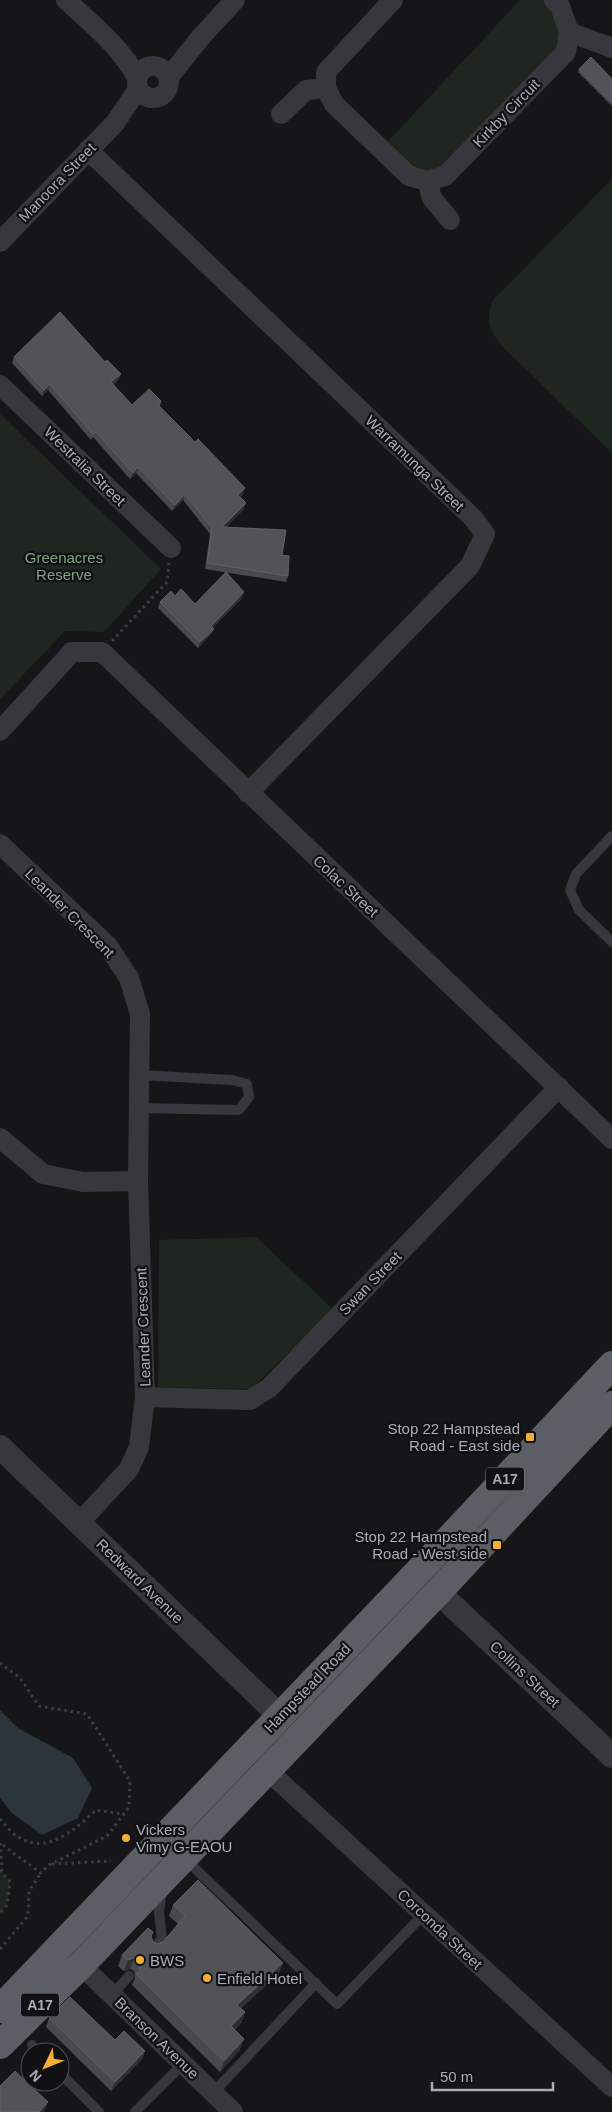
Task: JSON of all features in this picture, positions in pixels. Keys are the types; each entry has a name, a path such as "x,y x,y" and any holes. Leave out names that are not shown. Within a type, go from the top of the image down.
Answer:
{"highway":[{"name":"Hampstead Road","path":"0,2009 418,1572 612,1365"},
{"path":"592,1385 612,1406"},
{"name":"Hampstead Road","path":"0,2045 81,1965 438,1592 612,1406"},
{"path":"418,1572 438,1592"},
{"path":"280,1716 300,1736"},
{"path":"246,1751 267,1770"},
{"path":"60,1945 81,1965"}],"street":[{"path":"66,0 114,45 130,65 151,79"},
{"name":"Manoora Street","path":"0,242 115,122 151,79 200,38 234,0"},
{"path":"554,0 560,6 570,32 612,48"},
{"path":"382,4 326,72 326,88 334,104 408,176 427,181 432,198 450,220"},
{"name":"Kirkby Circuit","path":"427,181 444,176 566,52 570,32"},
{"path":"281,114 306,90 326,88"},
{"name":"Warramunga Street","path":"88,150 474,518 485,534 470,566 248,794"},
{"name":"Westralia Street","path":"0,385 171,548"},
{"path":"0,731 72,652 102,652"},
{"name":"Colac Street","path":"102,652 248,794 612,1139"},
{"name":"Leander Crescent","path":"0,844 108,946 129,978 140,1014 138,1181 145,1397 139,1447 129,1469 79,1523"},
{"name":"Swan Street","path":"145,1397 250,1400 269,1388 559,1087"},
{"path":"0,1138 43,1174 83,1182 138,1181"},
{"name":"Redward Avenue","path":"0,1447 280,1716"},
{"name":"Collins Street","path":"438,1592 612,1756"},
{"name":"Corconda Street","path":"267,1770 612,2087"},
{"name":"Branson Avenue","path":"81,1965 233,2112"}],"lane":[{"path":"612,836 576,874 570,890 579,910 612,942"},
{"path":"138,1075 232,1080 247,1084 249,1097 239,1110 138,1108"},
{"path":"184,1857 337,2004 424,1914"},
{"path":"154,1948 162,1939 159,1912 164,1878"},
{"path":"112,1995 129,1976"},
{"path":"213,2093 316,1983"},
{"path":"135,2112 183,2064"},
{"path":"70,2083 99,2112"}],"path":[{"path":"102,652 167,582 171,548"},
{"path":"0,1663 20,1678 39,1706 87,1714 130,1781 129,1807 107,1836 49,1865 41,1873 29,1891 28,1916 0,1949"},
{"path":"0,1819 20,1839 34,1844 50,1842 67,1834 96,1810 124,1814"},
{"path":"0,1842 41,1873"},
{"path":"0,1842 1,1871 10,1882 7,1905 0,1913"},
{"path":"49,1865 110,1862 115,1856"}],"green space":[{"path":"520,0 554,0 566,52 427,181 381,149"},
{"path":"612,179 612,453 503,347 491,330 489,315 492,301"},
{"name":"Greenacres Reserve","path":"0,414 161,569 104,632 65,631 0,699"},
{"path":"256,1237 333,1309 251,1389 158,1387 159,1240"},
{"path":"0,1870 10,1882 7,1905 0,1913"}],"shaded area":[{"path":"0,1710 18,1728 73,1758 92,1788 78,1818 42,1835 12,1813 0,1798"}],"building":[{"path":"591,57 612,79 612,102 579,69"},
{"path":"60,312 105,362 107,360 121,374 111,382 132,405 149,389 161,401 158,405 195,442 198,439 245,488 238,495 246,503 222,527 286,530 282,555 289,556 288,576 207,563 212,528 185,494 175,505 138,467 133,473 96,432 93,434 50,384 44,390 14,357"},
{"path":"226,572 244,592 211,626 214,629 200,642 160,602 171,591 175,596 181,589 195,604"},
{"name":"Enfield Hotel","path":"198,1880 283,1963 237,2005 245,2012 231,2026 244,2039 224,2061 136,1974 140,1971 138,1960 134,1958 128,1960 122,1955 148,1928 153,1932 151,1936 153,1942 157,1944 163,1942 185,1916 173,1905"},
{"path":"70,1997 115,2040 124,2031 145,2051 115,2082 49,2018"},
{"path":"15,2071 20,2076 20,2092 37,2092 48,2102 39,2112 0,2112 0,2086"}],"place":[{"name":"Stop 22 Hampstead Road - East side","path":"530,1437"},
{"name":"Stop 22 Hampstead Road - West side","path":"497,1545"},
{"name":"Vickers Vimy G-EAOU","path":"126,1838"},
{"name":"BWS","path":"140,1960"},
{"name":"Enfield Hotel","path":"207,1978"}]}
